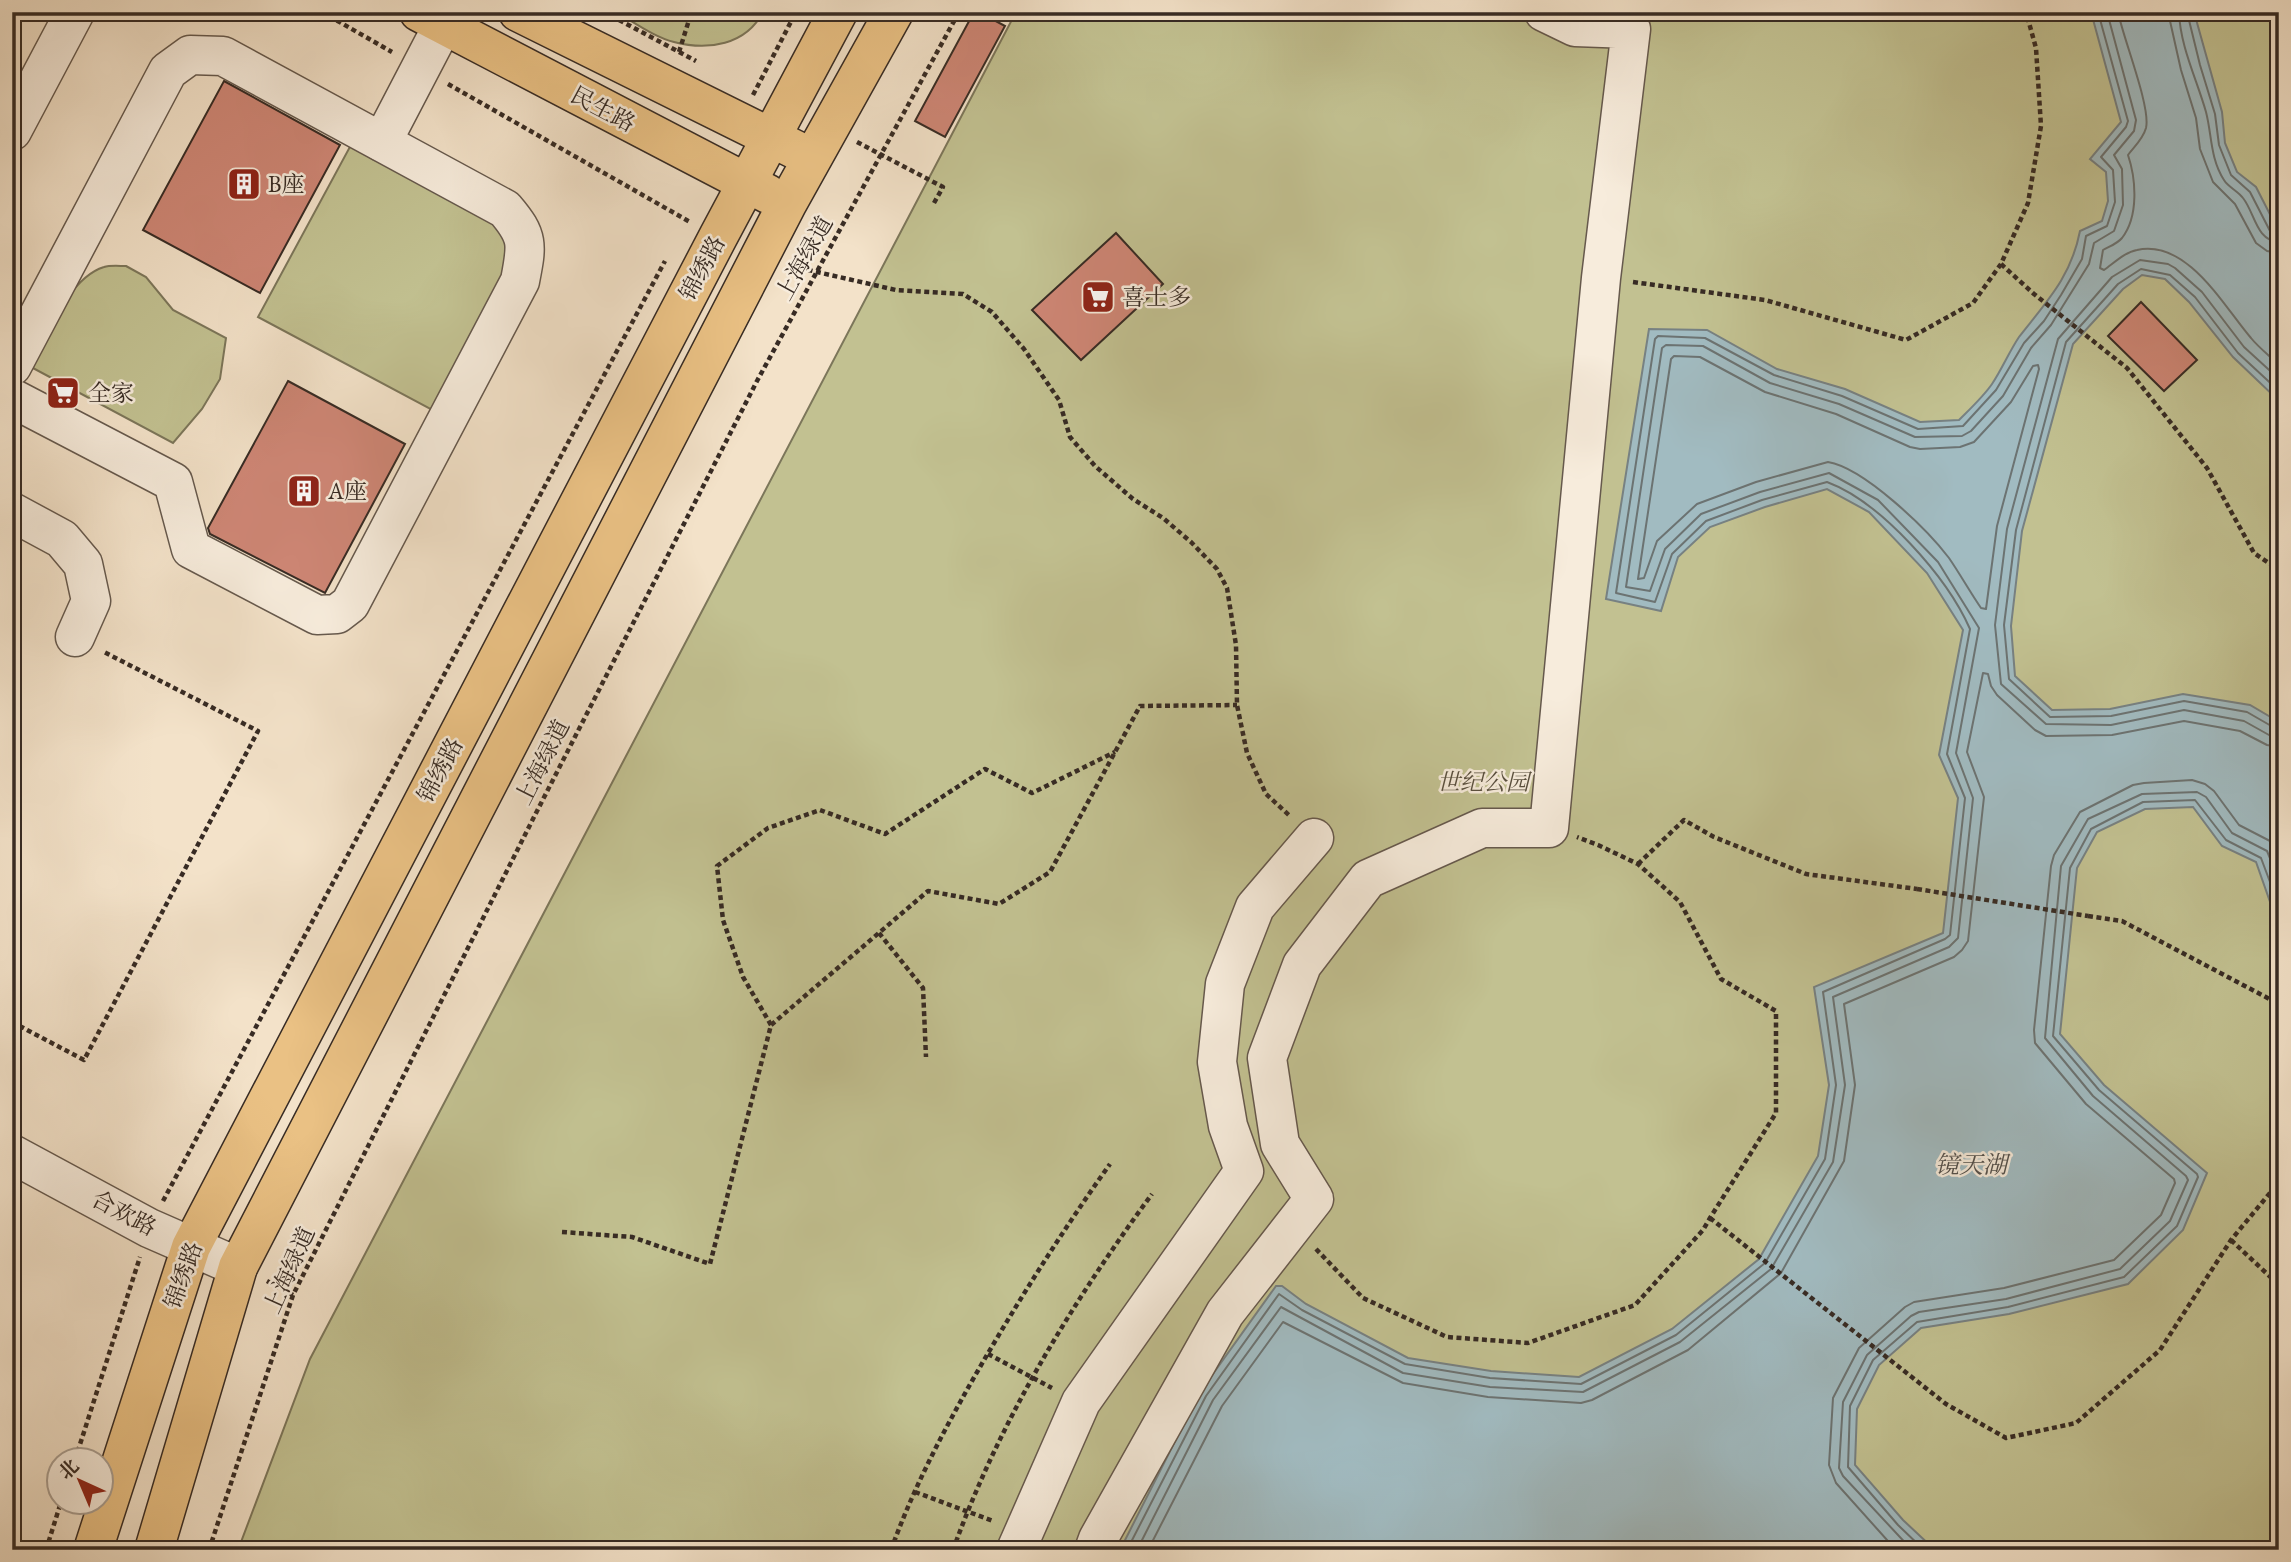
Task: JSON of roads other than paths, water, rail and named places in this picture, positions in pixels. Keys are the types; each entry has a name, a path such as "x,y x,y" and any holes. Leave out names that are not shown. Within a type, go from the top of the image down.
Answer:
{"main road":[{"name":"民生路","path":"518,12 813,159"},
{"name":"锦绣路","path":"93,1550 191,1247 699,223 747,183 755,130 838,12"},
{"name":"锦绣路","path":"154,1550 238,1267 772,260 787,204 894,12"},
{"name":"民生路","path":"431,19 787,204"}],"street":[{"path":"13,126 75,12"},
{"path":"1094,1550 1225,1313 1314,1199 1280,1144 1267,1058 1302,965 1368,878 1482,828 1549,828 1601,278 1631,29 1575,27 1544,12"},
{"path":"382,142 421,68 431,19"},
{"path":"12,366 168,71 190,55 223,56 505,209 521,228 526,251 520,281 350,604 337,614 317,615 191,549 173,482 12,398"},
{"path":"12,512 62,539 83,564 91,601 75,637"},
{"path":"1019,1541 1081,1402 1244,1171 1228,1126 1217,1062 1225,984 1255,907 1314,838"},
{"name":"合欢路","path":"12,1154 149,1228 238,1267"}],"water":[{"name":"镜天湖","path":"2091,12 2194,12 2222,112 2225,143 2237,172 2256,187 2279,232 2279,401 2233,357 2189,302 2165,279 2142,275 2123,289 2073,344 2022,531 2011,626 2015,676 2052,710 2110,709 2183,694 2250,705 2279,722 2279,918 2275,916 2256,862 2222,846 2193,807 2145,809 2097,832 2077,868 2060,1034 2104,1085 2207,1173 2183,1230 2128,1284 2009,1314 1921,1328 1879,1365 1857,1409 1855,1465 1903,1520 1935,1550 1120,1550 1200,1392 1276,1286 1282,1286 1306,1304 1408,1358 1491,1371 1579,1377 1672,1329 1759,1259 1818,1156 1829,1085 1814,987 1943,933 1958,798 1939,755 1963,630 1927,573 1869,512 1827,489 1710,527 1678,557 1661,611 1606,599 1649,329 1707,330 1777,369 1845,389 1920,422 1959,420 1988,389 2019,337 2057,288 2071,262 2080,231 2102,221 2108,201 2106,172 2090,159 2121,122"}],"place":[{"name":"B座","path":"244,184"},
{"name":"喜士多","path":"1098,297"},
{"name":"全家","path":"63,393"},
{"name":"A座","path":"304,491"}],"park label":[{"name":"世纪公园","path":"1483,782"}]}
